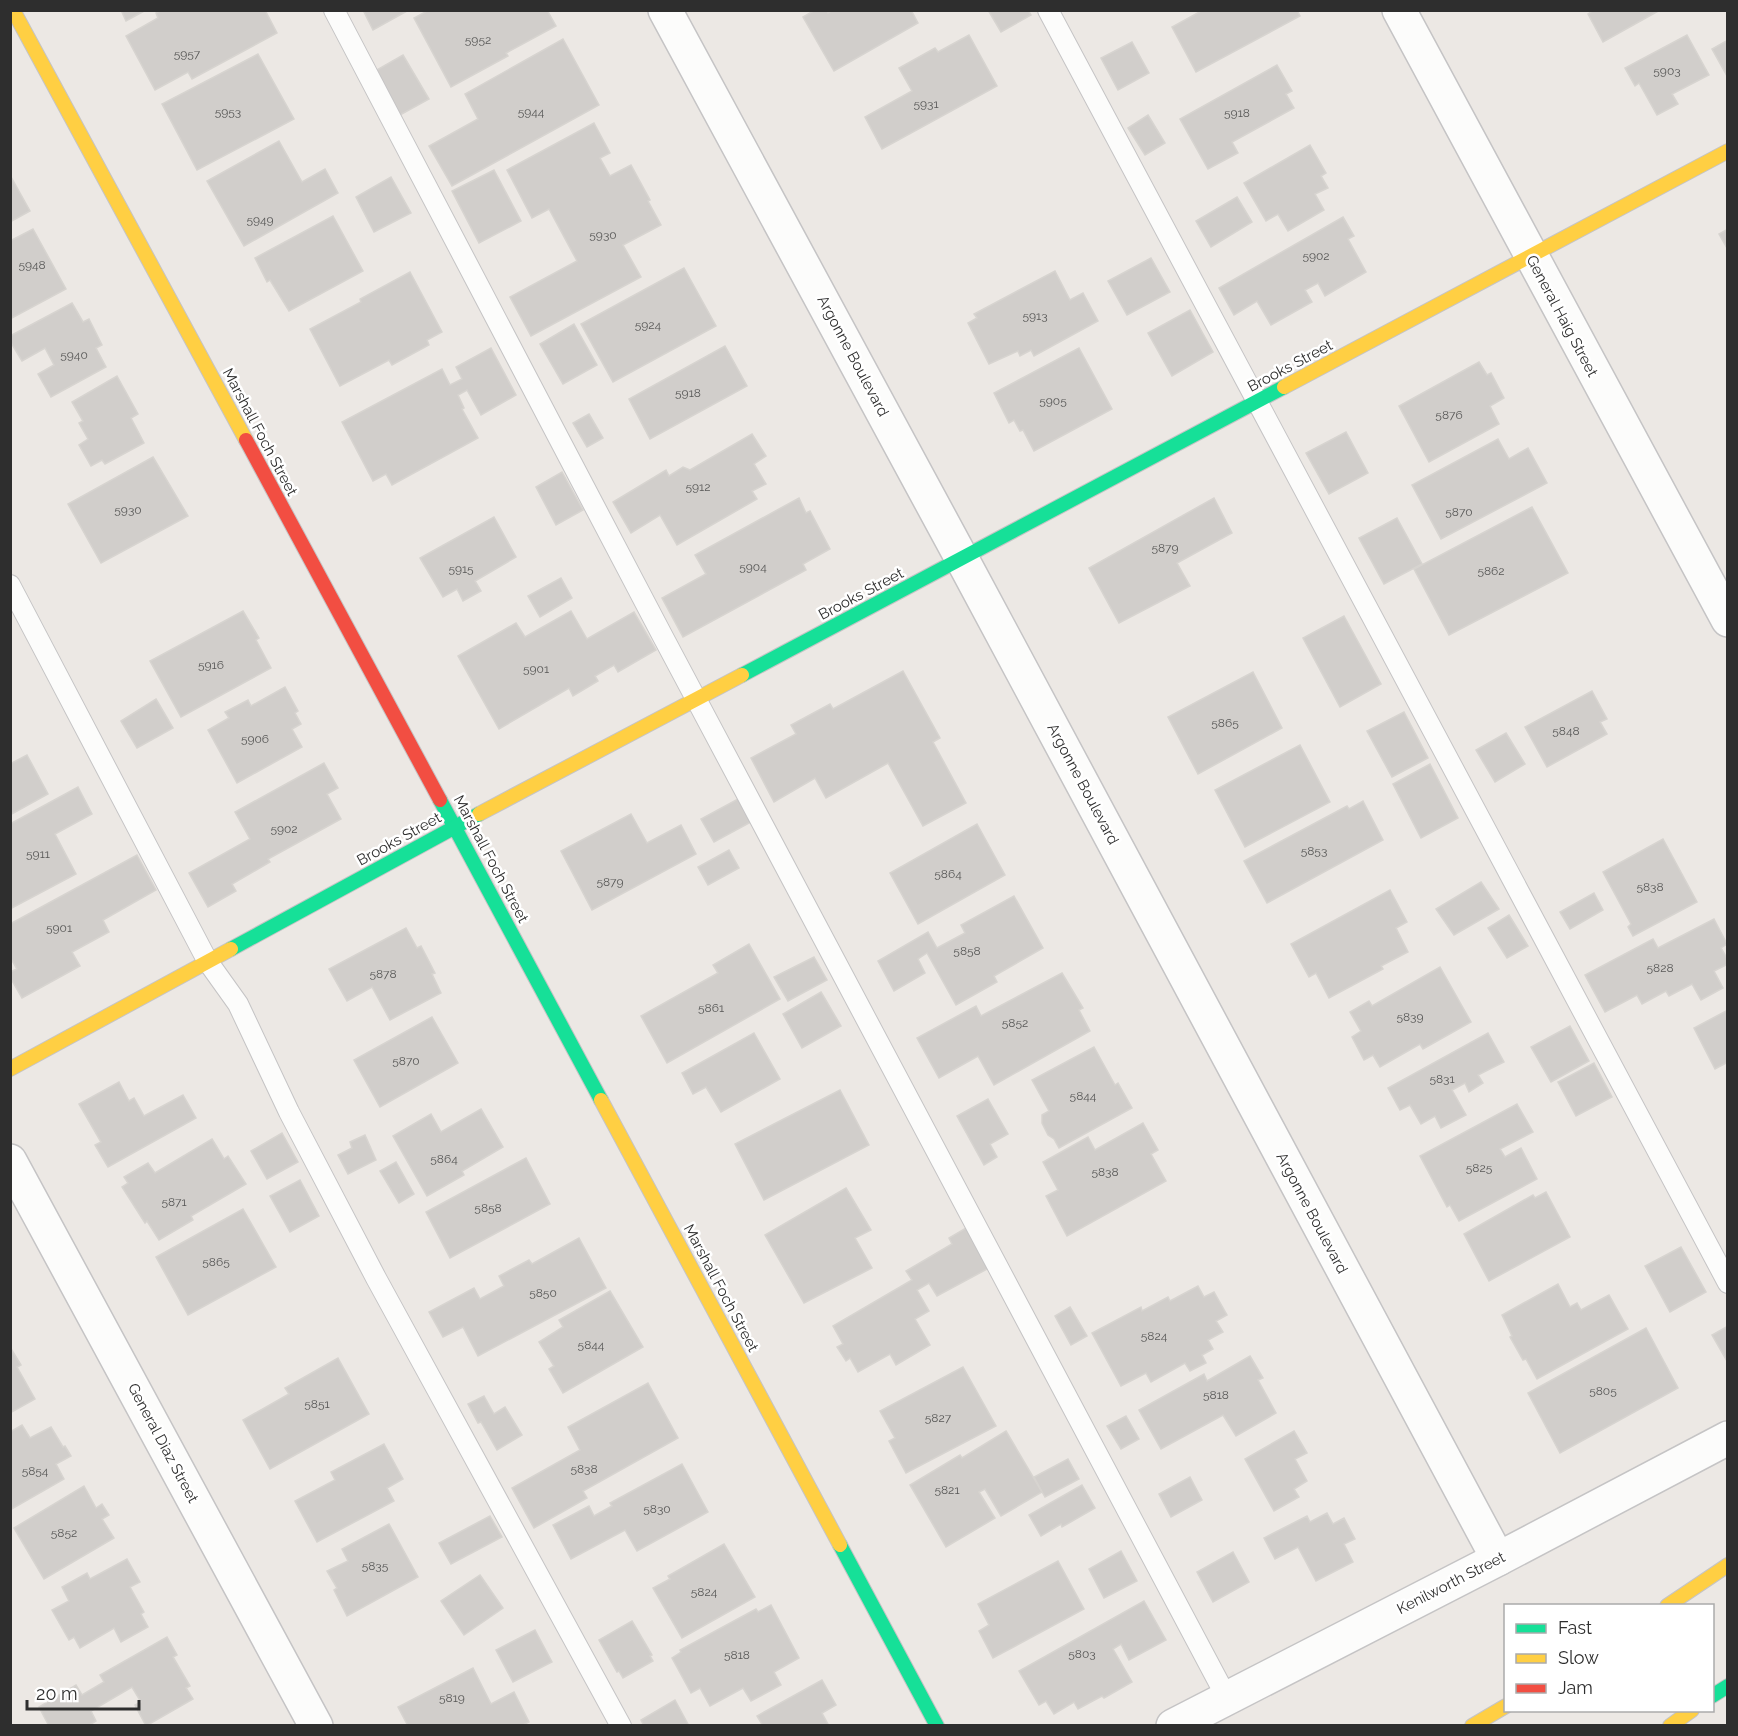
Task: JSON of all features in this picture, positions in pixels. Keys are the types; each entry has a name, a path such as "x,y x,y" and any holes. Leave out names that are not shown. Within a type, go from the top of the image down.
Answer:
{"main road":[{"name":"Marshall Foch Street","path":"13,10 455,826 937,1725"},
{"name":"Brooks Street","path":"10,1069 455,826 1728,151"},
{"path":"1669,1604 1728,1565"},
{"path":"1472,1725 1504,1707"},
{"path":"1670,1725 1689,1712"}],"street":[{"name":"Argonne Boulevard","path":"666,10 1498,1560"},
{"name":"General Haig Street","path":"1399,10 1728,620"},
{"name":"General Diaz Street","path":"10,1161 316,1725"},
{"name":"Kenilworth Street","path":"1173,1725 1498,1560 1728,1438"}],"lane":[{"path":"334,10 661,633 1227,1698"},
{"path":"1048,10 1728,1283"},
{"path":"10,585 208,962 238,1004 289,1112 371,1268 621,1725"}],"building":[{"path":"121,10 146,10 126,21"},
{"path":"161,10 265,10 277,33 192,79 188,72 155,90 126,36 158,18 156,13"},
{"path":"363,10 407,10 407,11 373,30"},
{"path":"429,10 547,10 556,26 506,53 508,56 451,87 414,18"},
{"path":"815,10 827,10 828,13 833,10 911,10 918,23 834,71 803,17"},
{"path":"988,10 1028,10 1031,15 1001,32"},
{"path":"1203,10 1297,10 1300,16 1196,72 1172,27"},
{"path":"1594,10 1660,10 1603,42 1588,14"},
{"path":"969,35 997,86 882,149 865,117 912,91 899,68 935,48 938,52"},
{"path":"1687,35 1709,75 1672,94 1678,104 1657,115 1639,83 1635,86 1625,68"},
{"path":"563,39 599,105 452,186 429,146 478,119 465,94"},
{"path":"1728,40 1728,76 1727,76 1712,49"},
{"path":"1132,42 1149,73 1118,90 1101,58"},
{"path":"258,54 294,119 197,170 162,104"},
{"path":"403,55 429,99 400,115 375,71"},
{"path":"1277,65 1292,91 1286,94 1294,108 1232,142 1238,153 1208,169 1180,119"},
{"path":"1148,115 1165,143 1145,155 1128,128"},
{"path":"594,123 610,153 600,158 610,176 631,165 661,225 623,245 641,277 531,336 510,297 577,261 549,209 532,218 507,170"},
{"path":"279,141 302,182 325,169 338,193 244,246 207,181"},
{"path":"1310,145 1326,173 1321,176 1328,188 1315,194 1324,210 1288,231 1278,214 1266,221 1244,183"},
{"path":"494,170 521,221 479,243 452,191"},
{"path":"10,175 30,211 10,222"},
{"path":"391,177 411,213 374,232 356,197"},
{"path":"1237,197 1252,222 1211,247 1196,221"},
{"path":"333,216 363,271 289,311 270,280 267,282 255,258"},
{"path":"1343,217 1354,236 1348,239 1366,272 1325,296 1318,283 1305,290 1312,302 1271,325 1257,301 1234,315 1219,288"},
{"path":"33,229 66,289 10,319 10,241"},
{"path":"1728,229 1728,250 1719,234"},
{"path":"1151,258 1170,292 1127,315 1108,281"},
{"path":"684,268 716,326 613,382 581,324"},
{"path":"1055,271 1070,300 1083,293 1098,321 1034,356 1031,350 1020,356 1018,351 989,364 968,323 977,318 974,314"},
{"path":"410,272 442,332 427,340 429,345 392,365 389,360 340,386 310,329"},
{"path":"72,303 83,322 89,319 102,345 96,348 106,367 51,397 38,374 54,365 45,348 22,361 10,341 10,336"},
{"path":"1190,310 1213,352 1172,376 1148,333"},
{"path":"574,324 597,365 563,384 540,344"},
{"path":"725,346 747,386 650,439 629,399"},
{"path":"491,348 516,395 481,415 467,390 458,395 464,408 462,409 478,438 392,485 386,474 373,481 342,422 442,369 450,385 462,379 456,367"},
{"path":"1079,348 1112,409 1034,451 1023,430 1020,431 1014,420 1009,423 994,393"},
{"path":"1479,362 1487,375 1491,373 1504,398 1490,406 1499,424 1429,462 1399,406"},
{"path":"117,376 138,414 131,418 144,443 105,464 102,460 91,466 79,445 88,439 79,423 83,421 72,402"},
{"path":"589,414 603,438 587,447 573,423"},
{"path":"1346,432 1368,473 1329,494 1306,453"},
{"path":"752,434 766,456 754,464 766,484 752,491 757,499 677,545 660,515 631,533 613,502 666,470 669,476 683,467 690,470"},
{"path":"1498,439 1509,459 1528,448 1547,483 1441,539 1412,485"},
{"path":"153,457 188,516 101,563 68,504"},
{"path":"562,472 583,510 556,525 536,487"},
{"path":"799,498 806,513 810,511 830,549 803,564 806,570 683,637 662,598 706,574 695,555"},
{"path":"1214,498 1232,533 1177,563 1190,586 1119,623 1089,568"},
{"path":"1532,507 1568,573 1449,635 1414,569"},
{"path":"494,517 516,557 475,581 481,591 463,601 457,589 443,597 420,558"},
{"path":"1397,518 1422,564 1384,584 1359,538"},
{"path":"561,578 572,598 540,617 528,596"},
{"path":"243,611 259,638 256,640 271,668 181,717 150,661"},
{"path":"571,611 587,639 634,612 656,650 618,672 614,665 595,676 598,681 573,696 569,688 499,729 458,656 516,623 525,637"},
{"path":"1344,616 1381,684 1340,707 1303,638"},
{"path":"903,671 940,738 933,742 966,803 923,826 888,763 826,798 815,778 774,802 751,758 796,734 791,725 830,704 833,709"},
{"path":"1253,672 1282,728 1198,774 1168,717"},
{"path":"285,687 298,711 295,713 301,724 292,729 302,747 237,783 208,730 229,718 225,712 248,700 251,706"},
{"path":"1592,691 1607,719 1600,722 1607,734 1547,767 1525,727"},
{"path":"156,699 173,728 137,748 121,721"},
{"path":"1404,712 1428,758 1392,777 1367,731"},
{"path":"1506,733 1525,764 1495,782 1476,750"},
{"path":"1300,745 1330,802 1245,847 1215,790"},
{"path":"27,755 48,794 10,815 10,764"},
{"path":"324,763 338,788 327,794 341,819 268,859 270,862 232,884 236,891 208,907 189,873 250,839 235,812"},
{"path":"1430,764 1458,818 1421,838 1393,784"},
{"path":"78,787 92,814 55,834 76,874 10,909 10,824"},
{"path":"738,799 751,822 714,842 701,819"},
{"path":"1363,801 1383,840 1267,903 1244,861 1347,806 1349,809"},
{"path":"631,814 647,843 681,825 696,854 592,910 561,851"},
{"path":"977,824 1005,875 918,924 890,873"},
{"path":"1663,839 1697,902 1633,936 1628,927 1631,924 1603,872"},
{"path":"729,850 739,868 708,885 698,867"},
{"path":"137,855 156,890 103,920 109,932 72,952 80,966 22,998 10,977 10,972 17,969 10,957 10,924"},
{"path":"1481,882 1499,909 1454,935 1436,909"},
{"path":"1390,890 1407,922 1396,928 1408,952 1381,966 1383,969 1329,998 1316,973 1309,977 1291,944"},
{"path":"1594,893 1603,910 1570,929 1560,912"},
{"path":"1014,896 1043,948 994,976 997,982 956,1005 927,953 918,959 925,973 894,991 878,961 928,932 937,948 965,933 961,925"},
{"path":"1509,915 1528,946 1507,958 1488,928"},
{"path":"1714,919 1727,944 1721,948 1728,964 1714,971 1723,988 1701,1000 1692,984 1669,996 1666,991 1642,1004 1637,995 1605,1012 1585,975 1653,939 1658,948"},
{"path":"406,928 417,948 421,946 435,973 432,974 441,993 390,1020 372,987 347,1001 329,969"},
{"path":"749,944 780,999 667,1063 641,1016 718,973 713,965"},
{"path":"814,957 827,980 788,1001 774,977"},
{"path":"1440,967 1471,1022 1423,1049 1420,1044 1380,1067 1373,1055 1364,1060 1352,1037 1361,1031 1350,1012 1369,1001 1372,1006"},
{"path":"1062,973 1083,1008 1079,1010 1090,1031 994,1085 978,1056 939,1078 917,1038 976,1006 981,1016"},
{"path":"821,992 841,1026 802,1048 783,1014"},
{"path":"1728,1010 1728,1062 1715,1069 1694,1028"},
{"path":"432,1017 458,1063 380,1107 354,1060"},
{"path":"1570,1026 1589,1061 1551,1082 1531,1047"},
{"path":"754,1033 780,1079 721,1112 706,1087 693,1094 682,1073"},
{"path":"1488,1033 1504,1062 1478,1075 1483,1083 1469,1092 1465,1083 1452,1090 1466,1115 1441,1128 1435,1116 1421,1124 1410,1105 1400,1110 1388,1088"},
{"path":"1094,1047 1115,1085 1118,1083 1132,1108 1059,1148 1042,1123 1042,1115 1049,1111 1032,1080"},
{"path":"1594,1063 1612,1097 1576,1116 1558,1082"},
{"path":"119,1082 129,1101 134,1098 144,1116 183,1095 196,1118 108,1167 95,1145 101,1142 79,1104"},
{"path":"840,1090 869,1145 764,1200 735,1144"},
{"path":"988,1099 1008,1134 990,1144 997,1157 984,1165 957,1116"},
{"path":"1517,1104 1533,1132 1500,1149 1505,1157 1521,1148 1537,1179 1459,1221 1450,1205 1447,1207 1420,1156"},
{"path":"481,1109 503,1147 462,1171 464,1175 427,1196 393,1136 431,1114 441,1132"},
{"path":"1143,1123 1158,1150 1151,1154 1166,1181 1067,1236 1046,1196 1058,1190 1043,1162 1088,1137 1095,1150"},
{"path":"282,1133 298,1162 267,1179 251,1151"},
{"path":"365,1135 376,1160 348,1174 338,1155 352,1148 350,1142"},
{"path":"212,1139 224,1159 228,1156 246,1184 191,1216 193,1220 159,1240 122,1187 128,1183 124,1177 148,1163 155,1173"},
{"path":"526,1158 550,1204 450,1258 426,1212"},
{"path":"396,1162 414,1194 399,1203 380,1171"},
{"path":"300,1180 319,1216 290,1232 270,1196"},
{"path":"846,1188 871,1230 855,1238 872,1268 804,1303 765,1235"},
{"path":"1546,1192 1570,1237 1489,1281 1464,1234 1533,1195 1535,1198"},
{"path":"243,1209 276,1267 188,1315 156,1257"},
{"path":"966,1228 989,1268 937,1296 929,1283 917,1290 929,1311 915,1319 930,1345 896,1365 890,1354 858,1372 850,1358 846,1361 837,1347 843,1344 833,1326 912,1280 906,1271 952,1244 949,1238"},
{"path":"579,1238 606,1288 478,1356 463,1327 443,1337 429,1312 474,1288 480,1299 504,1286 499,1276 529,1260 532,1264"},
{"path":"1681,1247 1706,1292 1670,1312 1645,1266"},
{"path":"1558,1284 1570,1307 1577,1303 1581,1310 1609,1295 1628,1329 1537,1379 1510,1337 1512,1336 1502,1315"},
{"path":"1198,1286 1204,1297 1214,1292 1227,1315 1216,1321 1223,1332 1208,1340 1213,1349 1202,1355 1206,1363 1190,1371 1185,1363 1151,1382 1146,1373 1121,1386 1092,1333 1141,1307 1142,1311 1168,1297 1170,1301"},
{"path":"610,1291 643,1347 563,1393 549,1369 554,1366 539,1342 563,1327 559,1320"},
{"path":"1070,1307 1087,1336 1071,1345 1055,1316"},
{"path":"1728,1326 1728,1363 1712,1335"},
{"path":"1646,1328 1678,1388 1560,1453 1528,1393"},
{"path":"10,1347 21,1365 17,1367 35,1399 10,1413"},
{"path":"1250,1356 1263,1378 1258,1380 1276,1413 1236,1436 1223,1415 1161,1449 1139,1410 1204,1374 1207,1381"},
{"path":"338,1358 369,1414 270,1469 243,1420 289,1394 285,1388"},
{"path":"963,1367 996,1426 906,1473 889,1441 895,1438 880,1411"},
{"path":"648,1383 678,1438 583,1491 587,1498 534,1528 512,1488 580,1450 568,1427"},
{"path":"484,1396 494,1414 505,1407 522,1435 497,1450 468,1404"},
{"path":"1126,1416 1139,1439 1121,1449 1107,1426"},
{"path":"22,1425 30,1438 51,1427 71,1456 56,1464 64,1479 10,1510 10,1432"},
{"path":"1006,1431 1042,1492 1001,1516 985,1489 979,1492 995,1518 946,1547 910,1485 960,1455 962,1458"},
{"path":"1294,1431 1307,1453 1295,1459 1307,1481 1294,1489 1299,1497 1274,1511 1245,1459"},
{"path":"384,1444 403,1479 387,1488 394,1501 317,1542 295,1501 335,1480 331,1472"},
{"path":"1068,1459 1079,1479 1045,1497 1034,1477"},
{"path":"682,1464 708,1512 637,1551 625,1530 571,1559 553,1525 589,1506 594,1516 612,1506 610,1503"},
{"path":"1190,1477 1202,1500 1171,1517 1159,1494"},
{"path":"1082,1485 1095,1508 1041,1536 1029,1515"},
{"path":"84,1486 96,1508 102,1504 109,1515 102,1519 114,1538 44,1579 14,1528"},
{"path":"1327,1513 1333,1524 1344,1518 1355,1539 1344,1544 1353,1562 1316,1581 1298,1547 1275,1559 1264,1538 1307,1516 1310,1522"},
{"path":"490,1516 502,1537 451,1564 439,1543"},
{"path":"389,1524 418,1577 347,1616 334,1590 337,1588 327,1571 348,1561 342,1549"},
{"path":"724,1544 755,1597 682,1638 653,1588 670,1579 668,1576"},
{"path":"1121,1551 1137,1581 1104,1598 1089,1569"},
{"path":"1233,1552 1249,1582 1213,1602 1197,1572"},
{"path":"127,1559 140,1582 130,1587 144,1612 141,1614 148,1627 121,1642 114,1628 80,1648 74,1637 69,1640 52,1610 69,1601 62,1587 87,1573 90,1579"},
{"path":"1058,1561 1084,1609 993,1658 979,1631 989,1625 978,1604"},
{"path":"480,1575 503,1608 464,1635 441,1601"},
{"path":"1144,1601 1166,1640 1129,1660 1121,1644 1113,1649 1132,1682 1078,1709 1074,1702 1054,1714 1046,1701 1039,1705 1019,1671"},
{"path":"771,1605 799,1658 774,1672 781,1685 751,1701 743,1688 710,1706 700,1688 691,1693 672,1658 681,1652 680,1650 756,1609 758,1612"},
{"path":"632,1621 652,1655 650,1656 653,1661 623,1678 619,1671 617,1672 599,1640"},
{"path":"535,1630 552,1662 513,1682 496,1650"},
{"path":"167,1637 177,1655 173,1657 190,1686 186,1688 193,1699 146,1726 135,1705 141,1702 132,1687 91,1711 96,1721 88,1726 49,1726 39,1707 76,1685 82,1695 104,1682 100,1675"},
{"path":"473,1668 491,1704 514,1692 529,1722 521,1726 408,1726 398,1707"},
{"path":"822,1680 836,1705 822,1713 829,1726 763,1726 757,1716"},
{"path":"675,1700 689,1726 644,1726 641,1720"}],"traffic: fast":[{"path":"742,675 1284,387"},
{"path":"440,800 601,1100"},
{"path":"231,949 479,814"},
{"path":"840,1545 937,1726"},
{"path":"1714,1695 1728,1686"}],"traffic: slow":[{"path":"13,10 246,440"},
{"path":"1284,387 1728,151"},
{"path":"479,814 742,675"},
{"path":"10,1069 231,949"},
{"path":"601,1100 840,1545"},
{"path":"1670,1604 1728,1565"},
{"path":"1472,1726 1504,1707"},
{"path":"1670,1726 1689,1712"}],"traffic: jam":[{"path":"246,440 440,800"}]}
